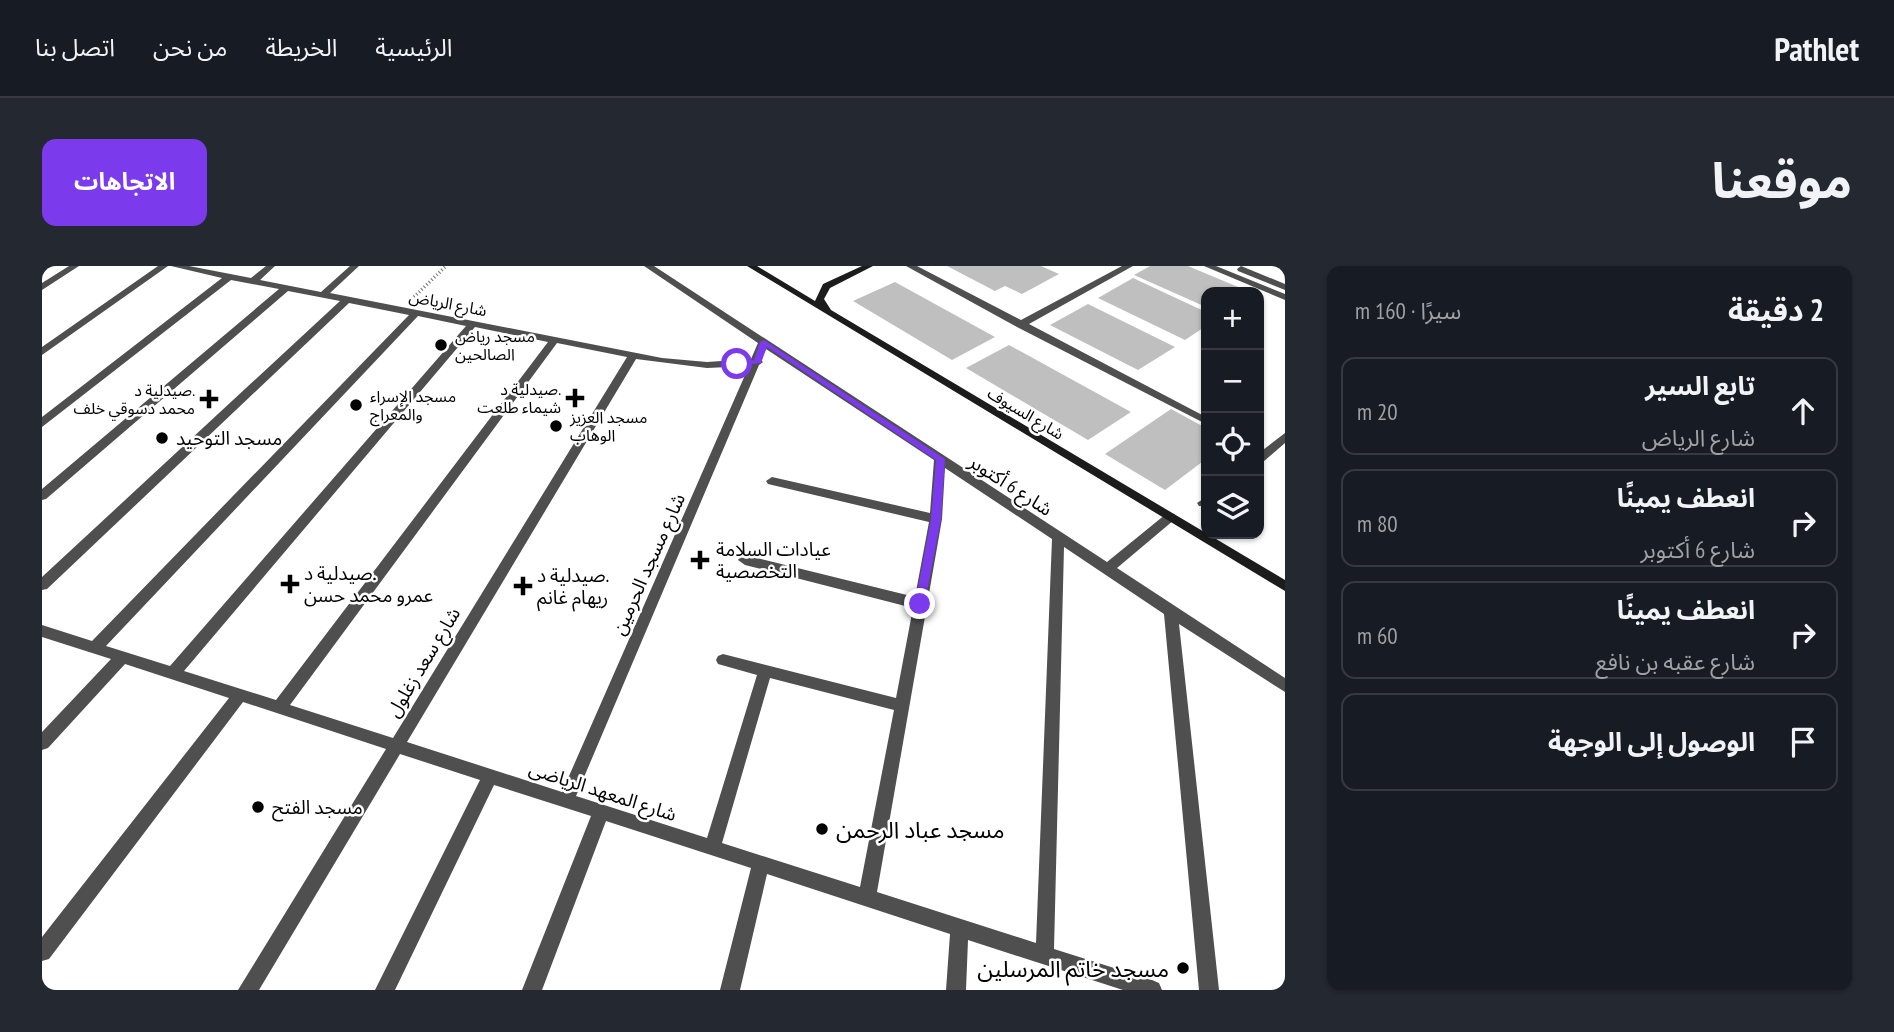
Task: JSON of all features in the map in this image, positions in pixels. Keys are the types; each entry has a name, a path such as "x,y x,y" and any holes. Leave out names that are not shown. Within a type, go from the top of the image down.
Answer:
{"main road":[{"name":"شارع السيوف","path":"751,266 1285,586"},
{"path":"830,313 819,299 826,286 869,266"}],"street":[{"path":"42,287 75,266"},
{"path":"42,352 164,266"},
{"name":"شارع الرياض","path":"178,266 634,356 707,365 758,362"},
{"path":"253,281 271,266"},
{"path":"323,295 355,266"},
{"name":"شارع 6 أكتوبر","path":"648,266 1285,686"},
{"path":"910,266 1201,418"},
{"path":"1020,325 1129,266"},
{"path":"1209,266 1285,298"},
{"path":"1234,266 1285,287"},
{"path":"42,423 229,277"},
{"path":"42,496 286,288"},
{"path":"42,585 347,300"},
{"path":"95,648 416,313"},
{"path":"173,673 473,324"},
{"path":"279,708 554,340"},
{"name":"شارع مسجد الحرمين","path":"566,801 758,362 764,342"},
{"name":"شارع سعد زغلول","path":"248,990 634,356"},
{"path":"1264,451 1285,437"},
{"path":"867,898 936,519 940,459"},
{"path":"772,481 936,519"},
{"path":"1107,569 1170,517"},
{"path":"1045,955 1058,536"},
{"path":"745,560 920,604"},
{"path":"1171,611 1209,990"},
{"name":"شارع المعهد الرياضى","path":"42,631 1152,990"},
{"path":"42,743 122,657"},
{"path":"723,660 902,706"},
{"path":"712,848 765,671"},
{"path":"42,952 240,695"},
{"path":"385,990 490,776"},
{"path":"532,990 601,812"},
{"path":"730,990 761,863"},
{"path":"956,990 960,928"}],"path":[{"path":"401,310 446,266"}],"building":[{"path":"947,266 1041,266 1059,274 1022,294 1005,286 995,291"},
{"path":"1150,266 1188,266 1238,287 1201,287 1201,305 1134,275"},
{"path":"1133,278 1201,310 1201,329 1185,340 1098,298"},
{"path":"895,282 995,337 952,360 853,301"},
{"path":"1088,304 1175,347 1138,370 1050,325"},
{"path":"1009,345 1131,412 1088,440 966,368"},
{"path":"1171,409 1201,425 1201,463 1165,490 1105,454"}],"place":[{"name":"مسجد رياض الصالحين","path":"441,345"},
{"name":"صيدلية د. شيماء طلعت","path":"575,398"},
{"name":"صيدلية د. محمد دسوقي خلف","path":"209,399"},
{"name":"مسجد الإسراء والمعراج","path":"356,405"},
{"name":"مسجد العزيز الوهاب","path":"556,426"},
{"name":"مسجد التوحيد","path":"162,438"},
{"name":"عيادات السلامة التخصصية","path":"700,560"},
{"name":"صيدلية د. عمرو محمد حسن","path":"290,584"},
{"name":"صيدلية د. ريهام غانم","path":"523,586"},
{"name":"مسجد الفتح","path":"258,807"},
{"name":"مسجد عباد الرحمن","path":"822,829"},
{"name":"مسجد خاتم المرسلين","path":"1183,968"}],"route":[{"path":"737,364 758,362 764,342 940,459 936,519 920,604"}]}
